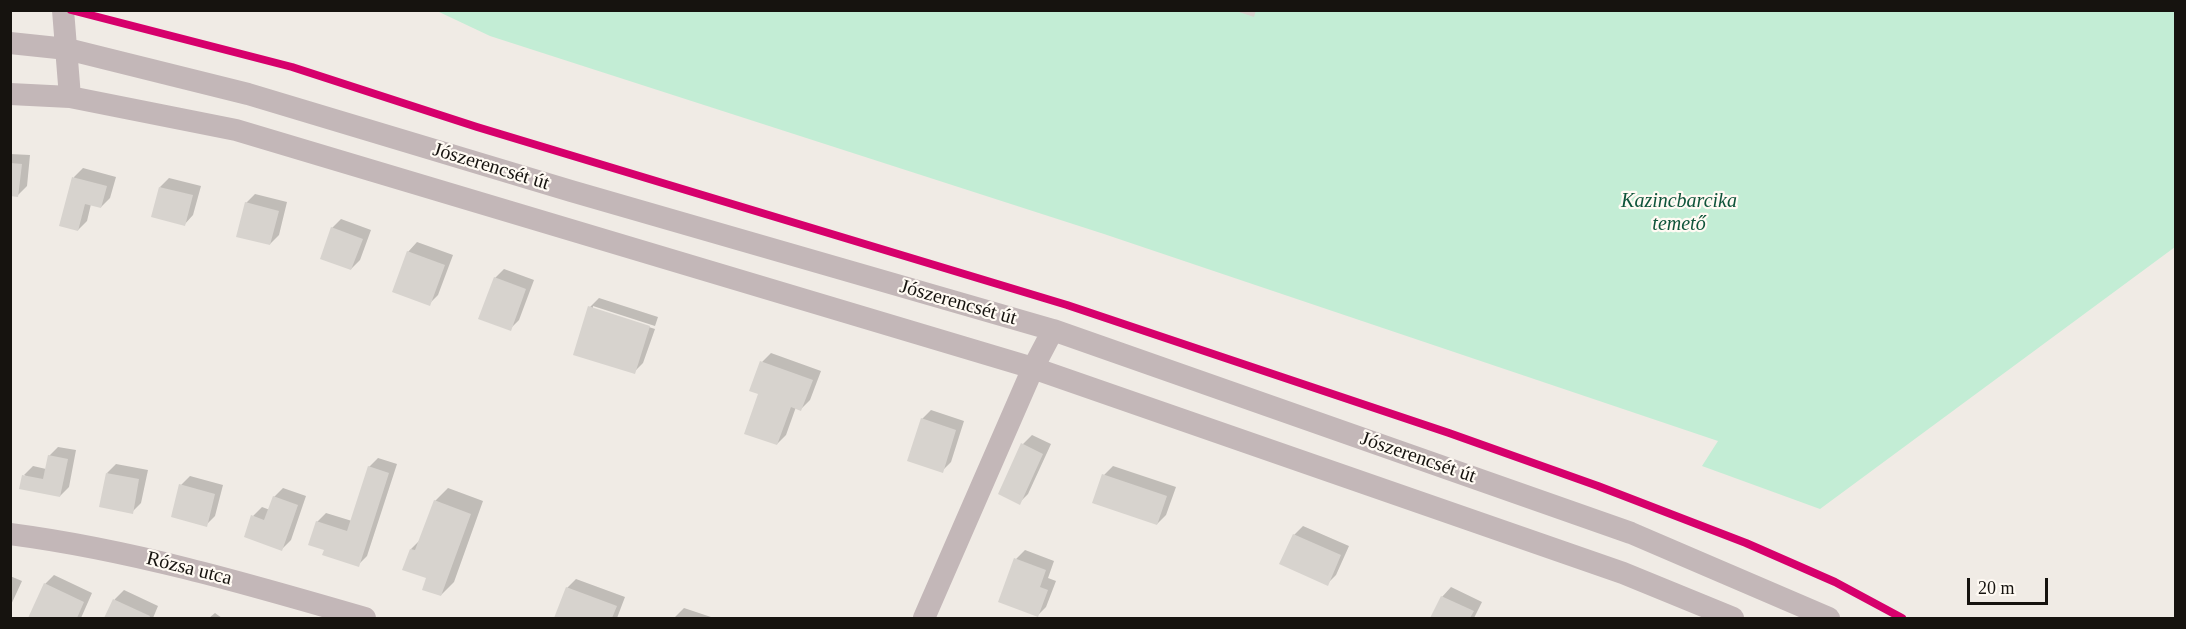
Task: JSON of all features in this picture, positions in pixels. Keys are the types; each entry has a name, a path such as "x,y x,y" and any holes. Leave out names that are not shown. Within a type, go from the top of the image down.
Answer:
{"street":[{"path":"63,10 70,97"},
{"name":"Jószerencsét út","path":"10,43 67,49 248,94 1053,330 1631,533 1829,618"},
{"name":"Jószerencsét út","path":"10,94 70,97 236,130 1033,368 1623,573 1733,618"},
{"path":"924,618 1033,368 1053,330"},
{"name":"Rózsa utca","path":"10,534 138,556 365,618"}],"green space":[{"name":"Kazincbarcika temető","path":"437,11 2175,11 2175,247 1820,509 1702,466 1718,441 1104,234 490,36"}],"building":[{"path":"1233,10 1256,10 1254,17"},
{"path":"10,163 22,164 18,197 10,196"},
{"path":"72,177 107,186 101,208 85,204 78,231 59,226"},
{"path":"159,187 193,195 185,226 151,217"},
{"path":"245,202 279,211 270,245 236,237"},
{"path":"331,227 363,239 351,270 320,259"},
{"path":"407,251 445,265 430,306 392,292"},
{"path":"494,277 526,289 511,331 478,319"},
{"path":"588,306 650,326 635,374 573,355"},
{"path":"760,361 813,380 801,411 791,407 777,445 744,434 758,394 749,391"},
{"path":"921,418 956,430 943,473 907,461"},
{"path":"1021,443 1043,454 1020,505 998,494"},
{"path":"48,455 68,459 60,497 19,489 22,475 43,479"},
{"path":"368,466 389,473 359,567 322,555 324,550 308,545 316,521 347,531"},
{"path":"106,473 139,479 133,514 99,507"},
{"path":"1102,474 1167,496 1157,525 1092,503"},
{"path":"179,484 215,494 207,527 171,517"},
{"path":"273,496 298,505 282,551 244,537 251,515 264,520"},
{"path":"434,500 471,514 441,596 422,590 426,578 402,570 410,549 415,550"},
{"path":"1293,534 1341,555 1328,586 1279,564"},
{"path":"1014,558 1046,570 1040,587 1048,590 1038,617 998,602"},
{"path":"44,583 84,602 77,618 28,618"},
{"path":"566,587 617,606 612,618 554,618"},
{"path":"1441,596 1474,611 1470,618 1430,618"},
{"path":"113,599 150,616 149,618 104,618"}],"cycle path":[{"path":"71,10 292,67 477,127 1067,305 1449,433 1598,486 1746,543 1835,582 1902,618"}]}
